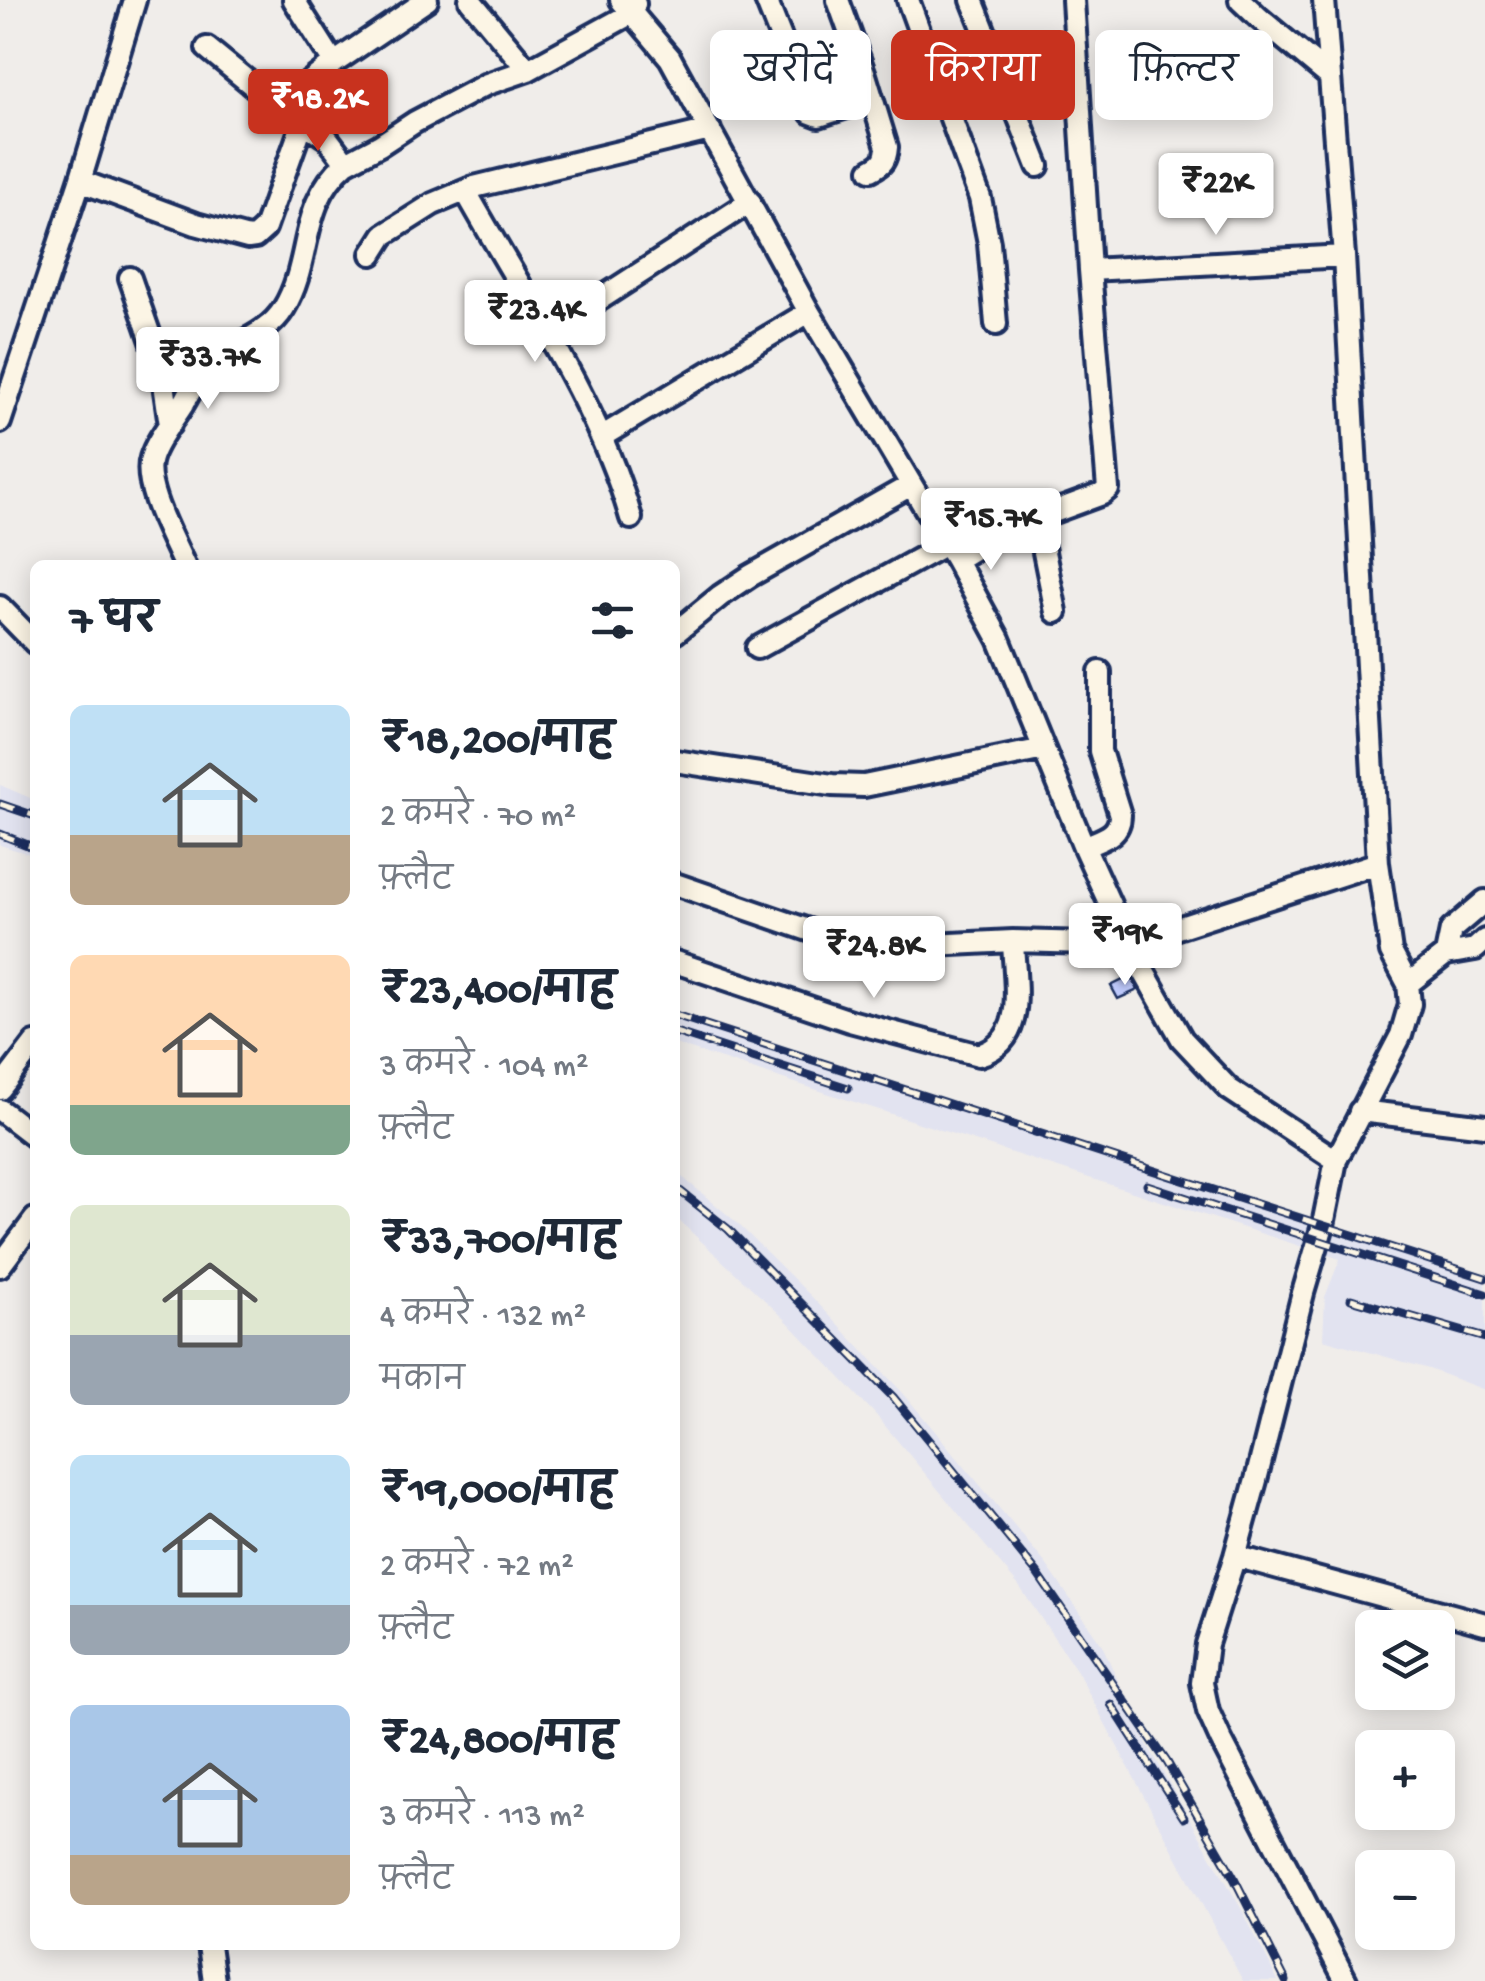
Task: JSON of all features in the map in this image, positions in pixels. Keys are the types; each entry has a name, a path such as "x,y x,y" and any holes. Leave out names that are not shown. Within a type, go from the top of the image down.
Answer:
{"street":[{"path":"0,422 80,182 135,0"},
{"path":"294,0 334,62"},
{"path":"278,106 334,62 427,0"},
{"path":"470,0 528,70"},
{"path":"766,0 811,113 819,116 872,99"},
{"path":"838,0 887,146 882,165 871,170"},
{"path":"908,0 980,198 990,243 996,324"},
{"path":"972,0 1038,166"},
{"path":"757,648 951,552 1108,489 1073,0"},
{"path":"1240,0 1330,76"},
{"path":"1324,0 1344,256 1378,863 1391,952 1408,984 1410,1004 1401,1035 1336,1160 1323,1226 1235,1556 1207,1644 1202,1683 1221,1740 1346,1981"},
{"path":"182,560 149,476 154,448 209,362 249,339 283,310 326,182 346,163 415,122 487,84 528,70 630,4 670,58 809,312 999,639 1128,944 1182,1039 1229,1089 1336,1160"},
{"path":"207,48 278,106 328,140 346,163"},
{"path":"80,182 196,224 255,237 265,228 303,122"},
{"path":"372,254 384,234 433,204 474,187 710,130"},
{"path":"470,199 587,406 620,479 631,518"},
{"path":"546,334 750,202"},
{"path":"1090,270 1344,256"},
{"path":"130,278 162,370 170,424"},
{"path":"601,437 809,312"},
{"path":"680,629 750,576 910,484"},
{"path":"1037,517 1056,612"},
{"path":"0,608 30,637"},
{"path":"1084,846 1111,834 1120,824 1100,752 1100,672"},
{"path":"680,762 832,785 864,786 1044,749"},
{"path":"680,886 820,934 864,942 911,946 1012,942 1128,944 1378,863"},
{"path":"1446,954 1450,930 1485,900"},
{"path":"1408,984 1446,954 1475,949 1485,940"},
{"path":"680,964 850,1020 979,1055 991,1052 1010,1034 1015,1012 1012,942"},
{"path":"0,1089 30,1050"},
{"path":"0,1110 30,1134"},
{"path":"1360,1111 1485,1126"},
{"path":"0,1266 30,1226"},
{"path":"1235,1556 1485,1624"},
{"path":"210,1950 214,1981"}],"shaded area":[{"path":"0,785 30,798 30,854 0,845"},
{"path":"680,1015 1352,1232 1485,1282 1485,1390 1429,1369 1323,1339 1325,1297 1340,1259 680,1046"},
{"path":"680,1175 735,1221 903,1393 1046,1564 1102,1645 1143,1737 1278,1981 1243,1981 1077,1671 1019,1586 876,1415 785,1319 680,1222"}],"building":[{"path":"1131,976 1138,990 1118,999 1111,986"}],"railway":[{"path":"0,804 30,814"},
{"path":"0,834 30,846"},
{"path":"680,1017 1485,1278"},
{"path":"680,1034 848,1088"},
{"path":"1147,1185 1485,1294"},
{"path":"680,1191 728,1229 894,1398 1037,1573 1167,1762 1233,1876 1286,1981"},
{"path":"1351,1299 1485,1338"},
{"path":"1111,1704 1184,1818"}]}
